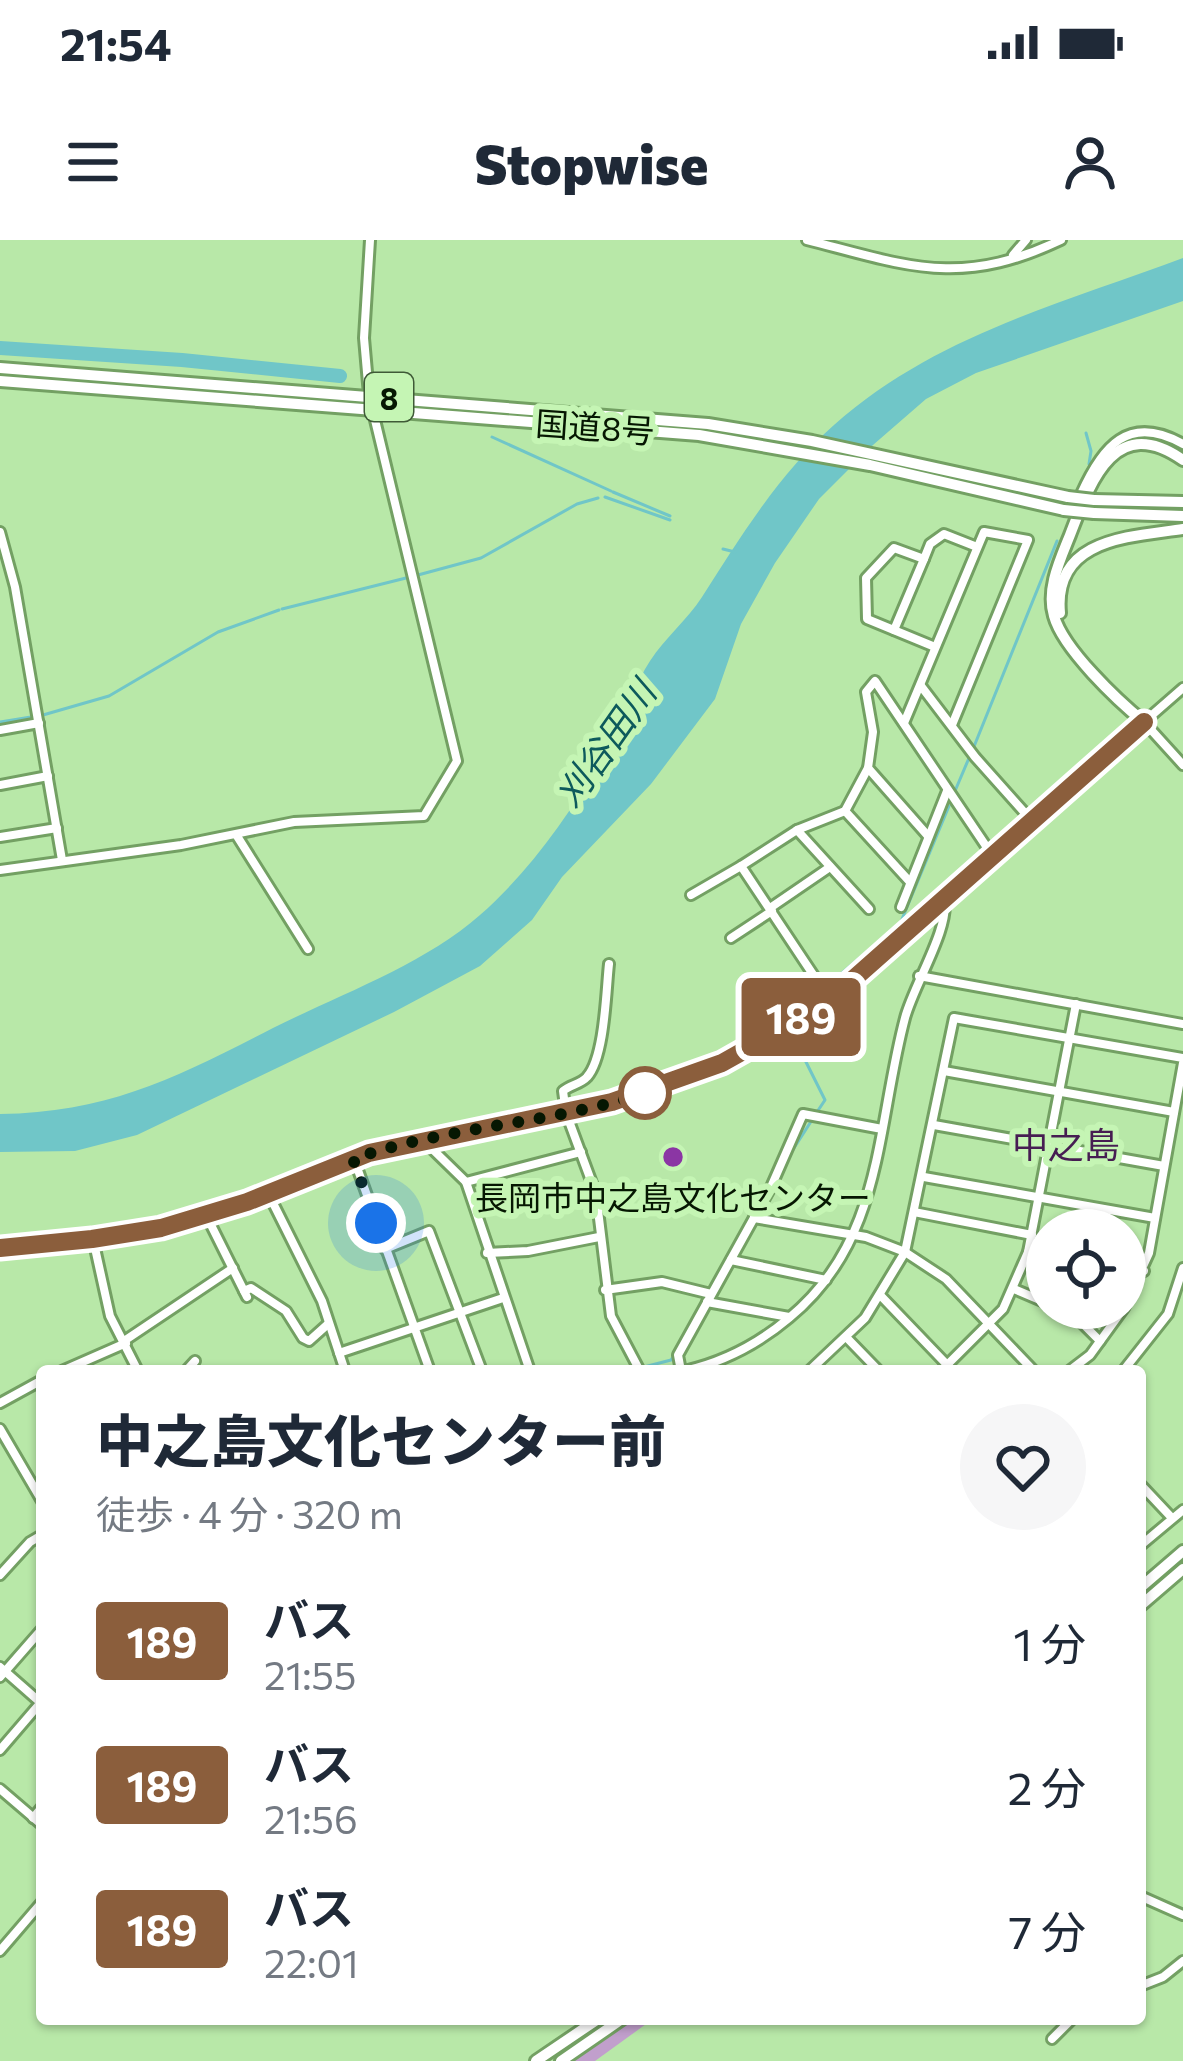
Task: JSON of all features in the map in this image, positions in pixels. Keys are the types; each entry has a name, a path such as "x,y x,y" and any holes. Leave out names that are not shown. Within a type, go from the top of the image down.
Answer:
{"highway":[{"name":"国道8号","path":"0,368 675,420 777,434 950,471 1066,504"},
{"name":"国道8号","path":"0,381 615,427 766,444 1066,504 1183,516"},
{"path":"1144,722 1125,706 1057,623 1052,592 1091,482 1116,452 1148,444 1183,460"},
{"name":"国道8号","path":"1094,507 1183,502"},
{"path":"1144,722 1066,629 1061,586 1073,563 1090,549 1183,529"},
{"path":"1146,1583 1183,1552"},
{"path":"1146,1601 1183,1569"},
{"path":"536,2061 589,2025"},
{"path":"561,2061 613,2025"}],"main road":[{"path":"0,1248 92,1239 206,1216 353,1159 636,1096 722,1063 829,998 1144,722"}],"street":[{"path":"0,870 237,836 294,822 424,816 457,761 369,395 364,338 370,240"},
{"path":"806,240 941,270 976,269 1061,240"},
{"path":"1012,256 1026,240"},
{"path":"1069,538 1068,526 1092,470 1120,437 1147,432 1183,444"},
{"path":"0,532 15,587 62,860"},
{"path":"904,723 984,532 1028,540 952,725"},
{"path":"894,630 930,544 944,534 977,547"},
{"path":"924,559 894,548 866,578 867,619 935,647"},
{"path":"691,895 797,830 845,811 868,768 873,732 866,692 875,682 992,855"},
{"path":"921,686 1032,820"},
{"path":"1183,688 1144,722 1183,765"},
{"path":"0,730 39,723"},
{"path":"868,768 928,836"},
{"path":"0,785 48,776"},
{"path":"901,907 948,790"},
{"path":"845,811 910,883"},
{"path":"0,837 57,828"},
{"path":"797,830 869,909"},
{"path":"237,836 308,949"},
{"path":"742,866 829,998"},
{"path":"731,938 830,867"},
{"path":"703,1365 734,1356 790,1318 827,1280 855,1234 864,1212 906,1016 946,920 944,898"},
{"path":"609,964 597,1052 585,1079 564,1087 566,1113 596,1194 605,1290 615,1327 637,1365"},
{"path":"919,976 1183,1024"},
{"path":"1038,1209 1076,1004"},
{"path":"816,1365 848,1338 881,1296 905,1252 954,1018 1183,1061 1146,1260"},
{"path":"944,1071 1174,1112"},
{"path":"680,1365 678,1355 754,1218 803,1114 882,1129"},
{"path":"934,1125 1164,1166"},
{"path":"423,1140 466,1182 528,1365"},
{"path":"466,1182 581,1151"},
{"path":"353,1159 428,1365"},
{"path":"924,1177 1154,1218"},
{"path":"268,1193 322,1301 343,1365"},
{"path":"914,1212 1026,1234"},
{"path":"206,1216 245,1294 251,1288 286,1311 303,1339 309,1341 328,1324"},
{"path":"754,1218 855,1234 905,1252 946,1279 1028,1365"},
{"path":"386,1249 429,1232 480,1365"},
{"path":"487,1253 528,1251 599,1237"},
{"path":"92,1239 104,1294 135,1365"},
{"path":"951,1365 991,1325 1014,1289 1026,1257"},
{"path":"731,1260 827,1280"},
{"path":"75,1365 125,1342 233,1268"},
{"path":"1128,1365 1168,1313 1183,1268"},
{"path":"605,1290 662,1282 790,1318"},
{"path":"1014,1289 1026,1294"},
{"path":"881,1296 943,1365"},
{"path":"339,1354 502,1298"},
{"path":"1168,1313 1183,1322"},
{"path":"1088,1329 1100,1341"},
{"path":"1075,1365 1108,1329"},
{"path":"848,1338 874,1365"},
{"path":"191,1365 195,1361"},
{"path":"0,1402 36,1383"},
{"path":"0,1430 36,1491"},
{"path":"1146,1491 1172,1519"},
{"path":"1146,1541 1183,1510"},
{"path":"0,1575 36,1538"},
{"path":"36,1635 2,1672 36,1698"},
{"path":"0,1750 36,1709"},
{"path":"0,1789 36,1820"},
{"path":"33,1817 36,1814"},
{"path":"1146,1899 1183,1915"},
{"path":"0,1951 36,1909"},
{"path":"1146,1984 1183,1961"},
{"path":"1052,2038 1066,2025"}],"shaded area":[{"path":"621,2025 645,2025 595,2061 569,2061"}],"water":[{"path":"1183,258 1183,301 976,373 926,399 819,499 741,624 715,699 651,784 562,877 532,920 480,966 137,1135 75,1151 0,1152 0,1114 76,1107 142,1089 381,978 458,933 500,896 555,831 616,735 650,661 696,605 778,485 834,425 873,394 956,345"}],"waterway":[{"path":"0,348 340,376"},
{"path":"1086,433 1089,464"},
{"path":"492,437 611,491"},
{"path":"613,492 670,516"},
{"path":"605,497 670,520"},
{"path":"418,575 481,558 577,504 598,498"},
{"path":"973,749 1057,541"},
{"path":"723,549 735,552"},
{"path":"282,609 406,578"},
{"path":"43,715 109,696 218,632 279,610"},
{"path":"0,722 31,717"},
{"path":"955,791 969,758"},
{"path":"785,1021 900,924 949,806"},
{"path":"790,1030 825,1100 817,1112"},
{"path":"785,1162 812,1120"},
{"path":"689,1328 707,1295"},
{"path":"652,1365 671,1360 676,1352"},
{"path":"0,1569 36,1535"}],"bus line":[{"name":"189","path":"0,1248 161,1228 247,1202 369,1153 612,1102 722,1063 849,983 1144,722"}],"place":[{"name":"長岡市中之島文化センター","path":"673,1157"}],"district":[{"name":"中之島","path":"1066,1143"}],"route":[{"path":"376,1223 353,1159 645,1093"}],"water label":[{"name":"刈谷田川","path":"604,743"}]}
